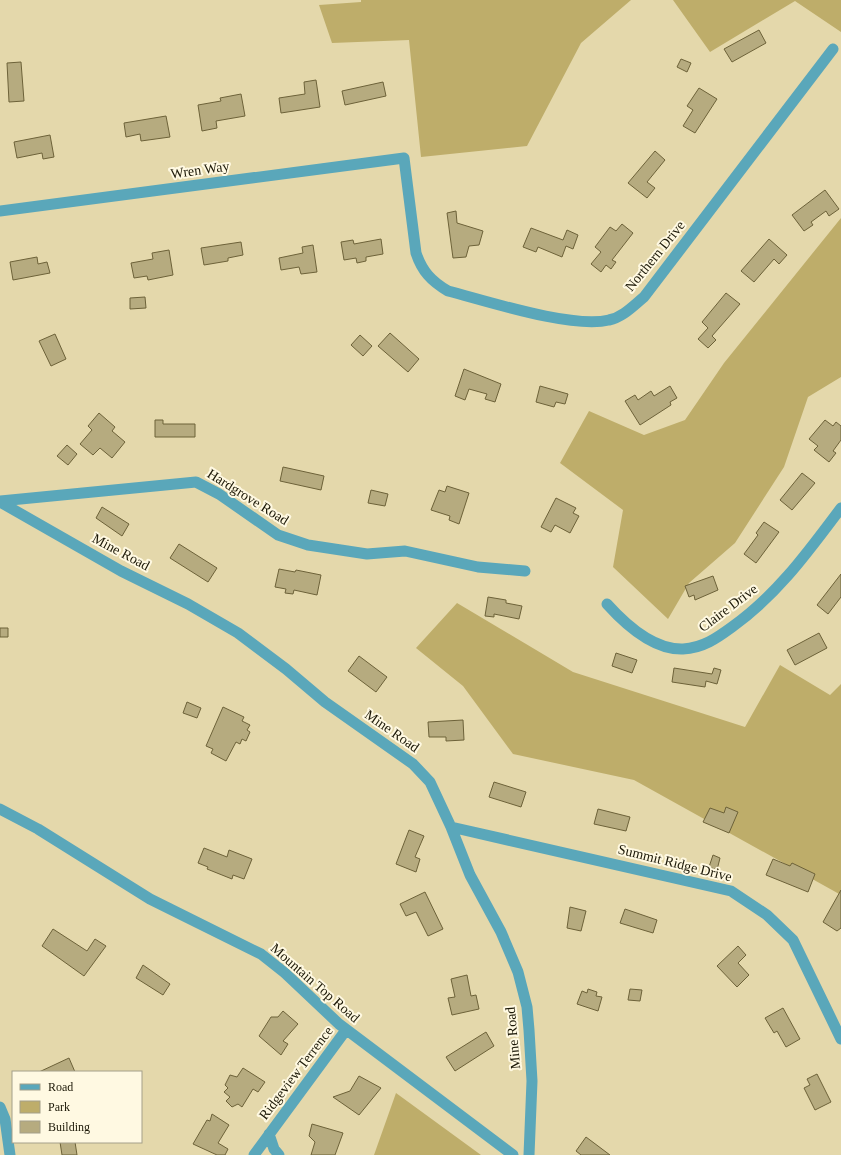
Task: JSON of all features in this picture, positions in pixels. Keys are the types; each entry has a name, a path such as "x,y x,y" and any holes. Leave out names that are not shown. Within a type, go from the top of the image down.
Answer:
{"street":[{"name":"Northern Drive","path":"404,158 416,253 421,267 437,284 448,291 565,320 599,322 611,320 627,312 644,297 833,49"},
{"name":"Wren Way","path":"0,211 404,158"},
{"name":"Hardgrove Road","path":"0,501 196,482 219,494 278,535 308,545 367,554 404,551 478,567 525,571"},
{"name":"Mine Road","path":"0,501 121,571 188,604 238,633 286,669 325,702 413,764 430,782 451,827 470,875 501,932 518,972 527,1008 529,1030 532,1081 529,1155"},
{"name":"Claire Drive","path":"606,604 622,621 645,638 670,647 682,649 700,647 715,639 754,612 779,587 841,508"},
{"name":"Mountain Top Road","path":"0,809 38,829 150,899 260,954 286,973 346,1030 513,1155"},
{"name":"Summit Ridge Drive","path":"451,827 731,891 767,915 793,940 841,1040"},
{"name":"Ridgeview Terrence","path":"254,1155 346,1030"},
{"path":"0,1107 5,1119 10,1155"},
{"name":"Ridgeview Terrence","path":"269,1134 274,1149 279,1155"}],"green space":[{"path":"361,0 631,0 581,43 527,146 421,157 409,40 332,43 319,5 361,2"},
{"path":"673,0 841,0 841,32 795,1 710,52"},
{"path":"841,218 841,377 808,397 784,467 735,543 689,583 668,619 613,567 623,510 560,463 589,411 644,435 685,420 724,363"},
{"path":"457,603 573,672 745,727 780,665 830,695 841,684 841,895 634,780 513,754 463,686 416,648"},
{"path":"396,1093 481,1155 374,1155"}],"building":[{"path":"759,30 766,43 732,62 724,49"},
{"path":"681,59 691,63 687,72 677,67"},
{"path":"21,62 24,101 9,102 7,63"},
{"path":"316,80 320,107 281,113 279,98 305,94 304,82"},
{"path":"383,82 386,96 345,105 342,91"},
{"path":"699,88 717,99 695,133 683,126 693,110 687,106"},
{"path":"241,94 245,116 216,121 217,128 202,131 198,105 221,101 220,98"},
{"path":"166,116 170,137 141,141 140,134 126,137 124,123"},
{"path":"50,135 54,157 43,159 42,153 17,158 14,142"},
{"path":"655,151 665,160 647,182 655,188 647,198 628,183"},
{"path":"825,190 839,209 829,216 826,211 811,222 813,225 804,231 792,215"},
{"path":"456,211 457,223 483,231 479,245 469,246 466,257 453,258 447,213"},
{"path":"622,224 633,233 612,260 616,262 611,269 606,265 601,272 591,264 601,252 595,247 610,227 616,231"},
{"path":"531,228 563,240 567,230 578,235 573,249 566,246 562,257 538,247 536,252 523,247"},
{"path":"381,239 383,254 366,257 366,261 357,263 356,258 344,260 341,242 353,240 354,244"},
{"path":"769,239 787,255 779,264 774,259 754,282 741,271"},
{"path":"241,242 243,255 228,258 228,261 204,265 201,248"},
{"path":"313,245 317,272 301,274 299,267 281,270 279,258 303,253 302,247"},
{"path":"169,250 173,275 148,280 147,276 134,278 131,263 153,259 152,253"},
{"path":"37,257 38,264 47,262 50,273 13,280 10,262"},
{"path":"726,293 740,304 712,336 716,340 708,348 698,339 708,328 702,322"},
{"path":"145,297 146,308 130,309 130,298"},
{"path":"390,333 419,359 408,372 378,346"},
{"path":"55,334 66,359 51,366 39,341"},
{"path":"360,335 372,346 363,356 351,345"},
{"path":"464,369 501,384 495,402 485,399 487,394 469,389 465,400 455,396"},
{"path":"540,386 568,394 565,404 556,402 554,407 536,402"},
{"path":"670,386 677,398 670,402 671,405 640,425 625,401 635,395 638,400 651,391 654,396"},
{"path":"99,413 115,427 112,431 125,442 112,458 100,448 93,455 80,444 92,430 88,426"},
{"path":"155,420 163,420 163,424 195,424 195,437 155,437"},
{"path":"825,420 833,426 836,422 841,426 841,440 833,451 836,453 829,462 814,450 818,446 809,439"},
{"path":"67,445 77,454 68,465 57,456"},
{"path":"283,467 324,476 321,490 280,481"},
{"path":"802,473 815,483 792,510 780,500"},
{"path":"447,486 469,493 459,524 449,520 450,516 431,510 439,490 445,492"},
{"path":"371,490 388,494 385,506 368,503"},
{"path":"556,498 576,508 573,513 579,516 570,533 555,525 551,532 541,527"},
{"path":"102,507 129,524 122,536 96,518"},
{"path":"764,522 779,532 756,563 744,554 758,535 756,533"},
{"path":"179,544 217,568 208,582 170,558"},
{"path":"279,569 295,572 296,570 321,575 317,595 294,590 293,594 285,593 286,589 275,587"},
{"path":"841,574 841,597 828,614 817,605"},
{"path":"713,576 718,590 695,600 694,595 689,597 685,586"},
{"path":"488,597 506,600 506,603 522,606 519,619 494,614 494,617 485,616"},
{"path":"0,628 8,628 8,637 0,637"},
{"path":"819,633 827,648 795,665 787,650"},
{"path":"616,653 637,660 632,673 612,666"},
{"path":"359,656 387,677 376,692 348,671"},
{"path":"674,668 712,674 714,668 721,670 717,684 706,681 705,687 672,682"},
{"path":"187,702 201,708 197,718 183,713"},
{"path":"223,707 244,717 242,721 250,725 247,730 250,732 246,741 242,739 240,744 236,742 226,761 211,753 213,749 206,746"},
{"path":"463,720 464,740 446,741 446,737 429,737 428,722"},
{"path":"494,782 526,792 521,807 489,797"},
{"path":"726,807 738,812 729,833 703,822 710,808 724,813"},
{"path":"598,809 630,817 626,831 594,824"},
{"path":"409,830 424,836 415,857 420,859 416,872 396,864"},
{"path":"204,848 227,857 229,850 252,859 244,879 233,875 232,879 207,869 208,867 198,863"},
{"path":"713,855 720,858 717,870 709,867"},
{"path":"773,859 790,866 792,863 815,874 808,892 766,875"},
{"path":"841,890 841,928 837,931 823,922"},
{"path":"425,892 443,929 428,936 416,912 406,916 400,904"},
{"path":"570,907 586,911 581,931 567,928"},
{"path":"625,909 657,920 653,933 620,923"},
{"path":"53,929 87,951 95,939 106,946 84,976 42,946"},
{"path":"738,946 746,955 738,963 749,975 737,987 717,966"},
{"path":"143,965 170,984 163,995 136,978"},
{"path":"467,975 471,996 476,995 479,1009 452,1015 448,998 455,997 451,979"},
{"path":"588,989 597,992 596,996 602,997 598,1011 577,1004 582,991 587,993"},
{"path":"630,989 642,990 640,1001 628,1000"},
{"path":"783,1008 800,1039 786,1047 777,1031 774,1033 765,1018"},
{"path":"283,1011 298,1024 283,1041 288,1044 281,1055 259,1036 271,1017 278,1017"},
{"path":"486,1032 494,1046 455,1071 446,1057"},
{"path":"69,1058 75,1071 41,1071"},
{"path":"243,1068 265,1082 258,1092 253,1089 242,1107 238,1104 232,1107 226,1101 230,1097 224,1092 228,1088 225,1085 230,1075 237,1077"},
{"path":"817,1074 831,1102 815,1110 804,1088 810,1085 807,1079"},
{"path":"359,1076 381,1088 359,1115 333,1097 350,1091"},
{"path":"212,1114 229,1125 218,1143 228,1149 225,1155 217,1155 193,1144 207,1120 210,1121"},
{"path":"312,1124 343,1133 335,1155 311,1155 315,1142 309,1136"},
{"path":"586,1137 610,1155 581,1155 576,1151"},
{"path":"60,1143 75,1143 77,1155 62,1155"}]}
